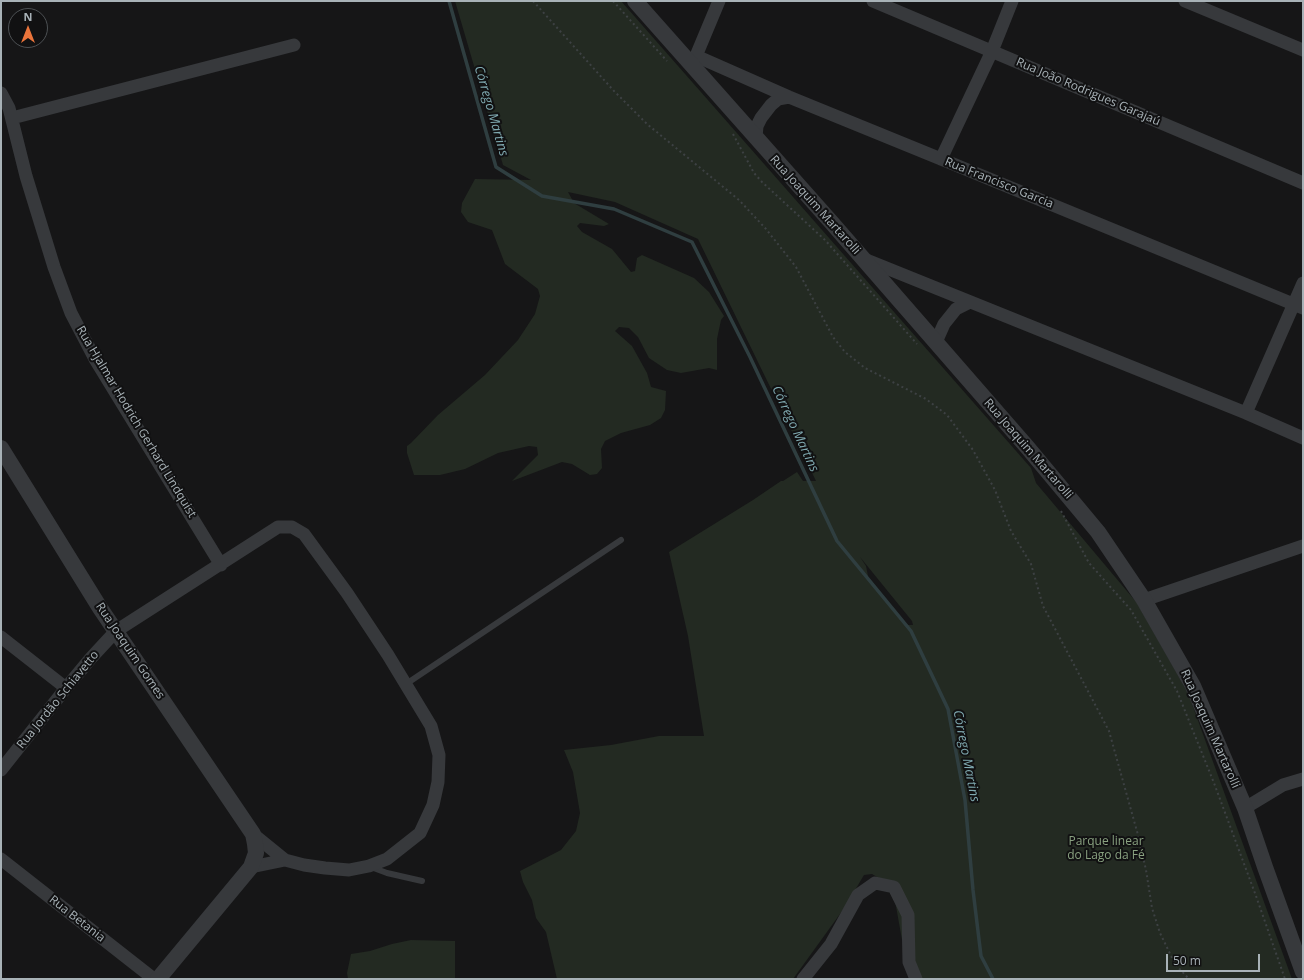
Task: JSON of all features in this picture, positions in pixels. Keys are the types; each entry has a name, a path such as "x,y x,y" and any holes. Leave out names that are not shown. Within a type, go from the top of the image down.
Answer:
{"street":[{"name":"Rua Joaquim Martarolli","path":"635,1 694,60 756,138 1050,473 1098,532 1144,600 1193,686 1245,808 1303,972"},
{"path":"694,60 719,1"},
{"name":"Rua João Rodrigues Garajaú","path":"873,1 1303,183"},
{"path":"941,159 992,51 1012,1"},
{"path":"1185,1 1303,50"},
{"path":"7,112 294,46"},
{"name":"Rua Francisco Garcia","path":"694,60 789,97 1298,306"},
{"name":"Rua Hjalmar Hodrich Gerhard Lindquist","path":"1,93 54,267 71,313 95,359 221,565"},
{"path":"756,138 757,126 771,106 778,99 789,97"},
{"path":"862,258 1246,413 1303,438"},
{"path":"1246,413 1298,306 1303,283"},
{"path":"936,342 944,324 956,309 970,302"},
{"name":"Rua Joaquim Gomes","path":"1,448 100,608 253,834 255,844 253,860"},
{"name":"Rua Jordão Schiavetto","path":"1,770 66,688 116,631 278,527 292,527 304,534 347,593 406,684 431,726 440,755 438,782 433,805 420,833 387,859 369,866 350,870 304,865 285,860"},
{"path":"1144,600 1303,546"},
{"path":"1,637 66,688"},
{"path":"1245,808 1283,785 1303,779"},
{"path":"253,834 285,860"},
{"name":"Rua Betania","path":"1,859 154,979"},
{"path":"158,979 253,860 285,860"},
{"path":"803,979 831,944 858,895 875,883 894,887 908,915 909,962 916,979"}],"lane":[{"path":"406,684 621,540"},
{"path":"369,866 387,873 422,881"}],"path":[{"path":"533,1 614,91 648,124 739,200 766,229 796,267 833,337 845,352 865,368 926,399 947,415 973,450 996,490 1011,531 1031,564 1043,606 1108,731 1138,835 1146,870 1152,908 1160,933 1176,964 1189,979"},
{"path":"613,1 671,65"},
{"path":"729,130 734,135 754,173 825,240 917,344"},
{"path":"1061,511 1089,563 1131,610 1177,691 1214,782 1254,888 1285,979"}],"green space":[{"name":"Parque linear do Lago da Fé","path":"455,1 621,1 1031,468 1036,483 1137,603 1188,693 1292,979 994,979 992,976 993,979 909,979 894,895 884,881 872,874 864,875 845,907 793,979 557,979 546,932 536,918 532,900 523,882 520,871 561,850 576,831 580,813 573,772 564,750 611,745 659,736 704,736 688,636 669,552 797,472 803,481 816,481 698,239 615,202 568,192 574,203 609,224 604,226 580,223 577,226 582,232 612,249 631,272 635,271 637,258 642,255 694,278 709,292 724,316 721,320 717,339 717,370 709,368 681,373 667,370 649,358 638,337 629,328 619,327 615,331 632,346 647,373 651,387 666,391 665,410 661,418 650,425 621,433 605,441 601,449 602,468 597,474 590,475 572,464 562,462 512,481 538,455 537,447 529,446 498,453 465,469 440,475 414,475 407,453 407,446 438,415 485,375 518,340 535,314 540,296 538,289 505,264 492,230 468,222 461,212 462,203 475,179 531,180 503,165","holes":["860,557 912,621 913,625 905,625 869,581 866,566"]},
{"path":"411,940 455,941 455,979 348,979 347,973 351,954 370,951"}],"waterway":[{"name":"Córrego Martins","path":"449,1 496,167 542,196 614,209 692,242 750,357 837,541 911,631 948,709 965,800 973,890 981,956 993,979"}]}
